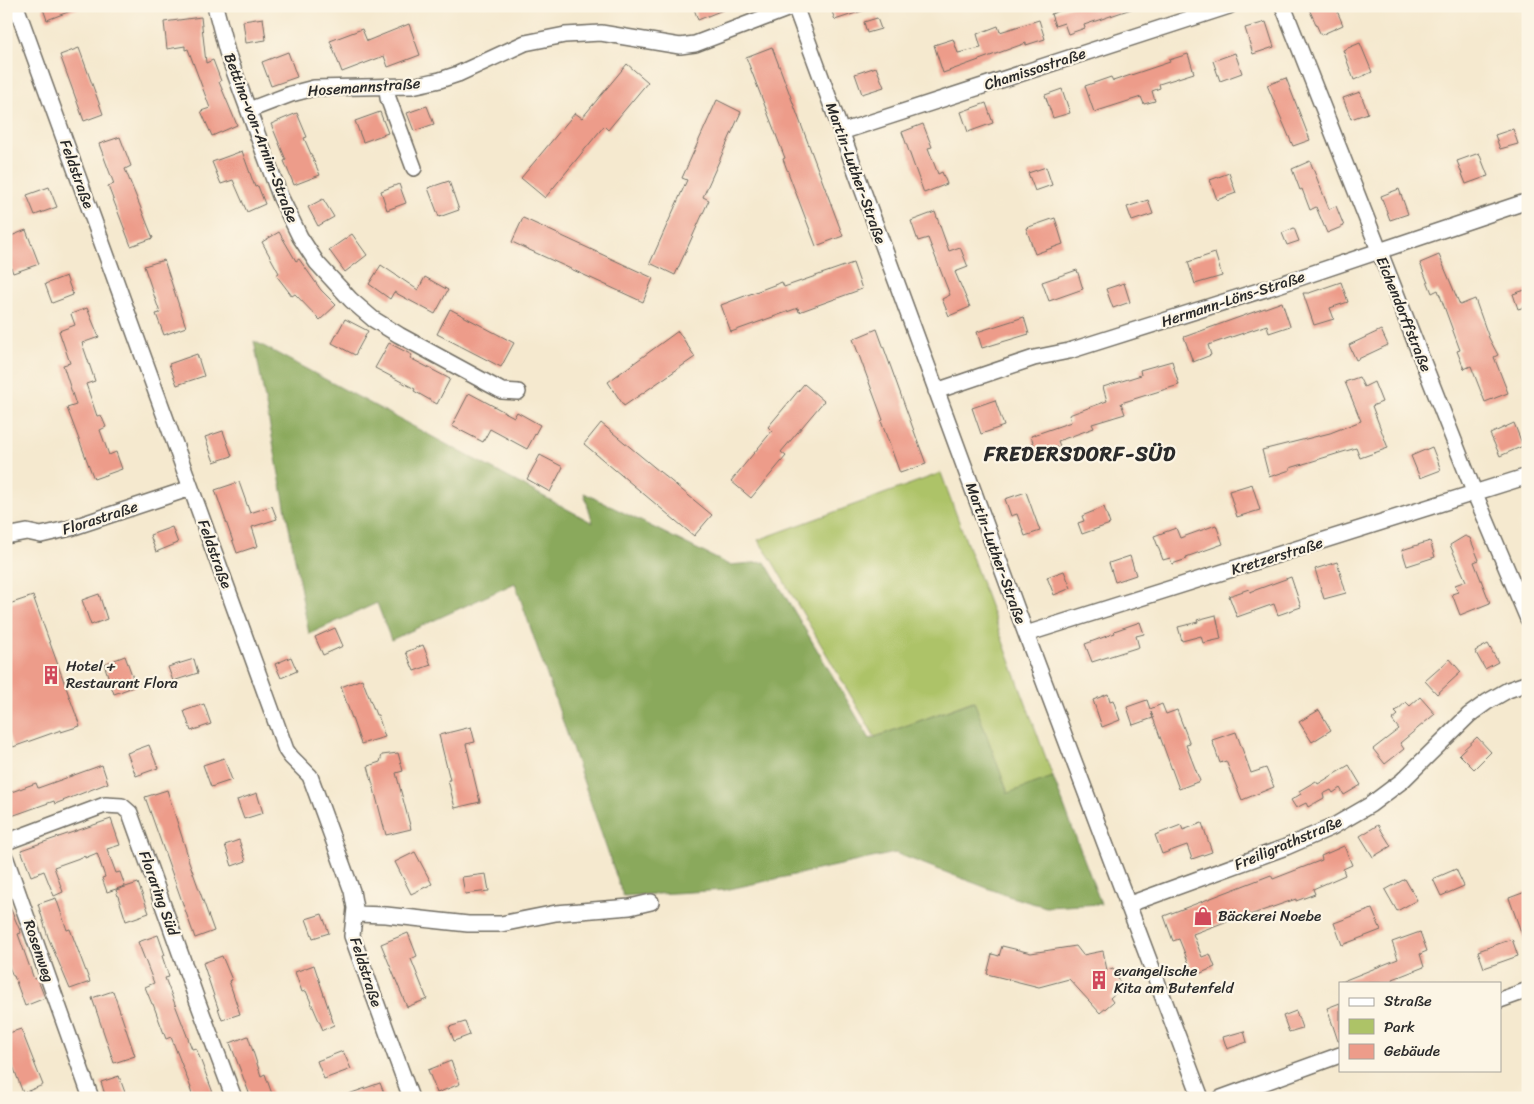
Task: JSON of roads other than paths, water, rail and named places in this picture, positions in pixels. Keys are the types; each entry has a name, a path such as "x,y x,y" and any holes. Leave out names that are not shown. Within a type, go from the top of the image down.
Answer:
{"street":[{"name":"Feldstraße","path":"16,6 286,750 291,758 310,776 352,891 355,914 352,936 411,1098"},
{"name":"Bettina-von-Arnim-Straße","path":"215,6 227,52 280,196 289,216 317,264 358,306 386,328 502,391 518,392"},
{"name":"Hosemannstraße","path":"249,110 291,94 314,88 336,86 412,86 440,80 458,74 525,43 565,35 601,33 680,46 695,44 795,6"},
{"name":"Martin-Luther-Straße","path":"795,6 1026,634 1201,1098"},
{"name":"Chamissostraße","path":"841,132 1230,6"},
{"name":"Eichendorffstraße","path":"1283,6 1475,494 1528,620"},
{"path":"388,87 388,98 414,168"},
{"name":"Hermann-Löns-Straße","path":"936,391 1034,358 1075,349 1528,202"},
{"name":"Kretzerstraße","path":"1026,634 1528,476"},
{"name":"Florastraße","path":"6,536 28,532 41,535 71,528 191,488"},
{"name":"Freiligrathstraße","path":"1127,905 1286,847 1332,827 1370,805 1402,781 1486,702 1528,682"},
{"name":"Floraring Süd","path":"6,842 105,805 122,806 130,813 234,1098"},
{"name":"Rosenweg","path":"6,859 91,1098"},
{"path":"355,914 386,915 468,924 501,924 556,913 630,907 651,902"},
{"path":"1502,999 1528,990"},
{"path":"1221,1098 1339,1055"}],"place":[{"name":"Hotel + Restaurant Flora","path":"51,675"},
{"name":"Bäckerei Noebe","path":"1203,916"},
{"name":"evangelische Kita am Butenfeld","path":"1099,980"}],"district":[{"name":"FREDERSDORF-SÜD","path":"1080,454"}]}
